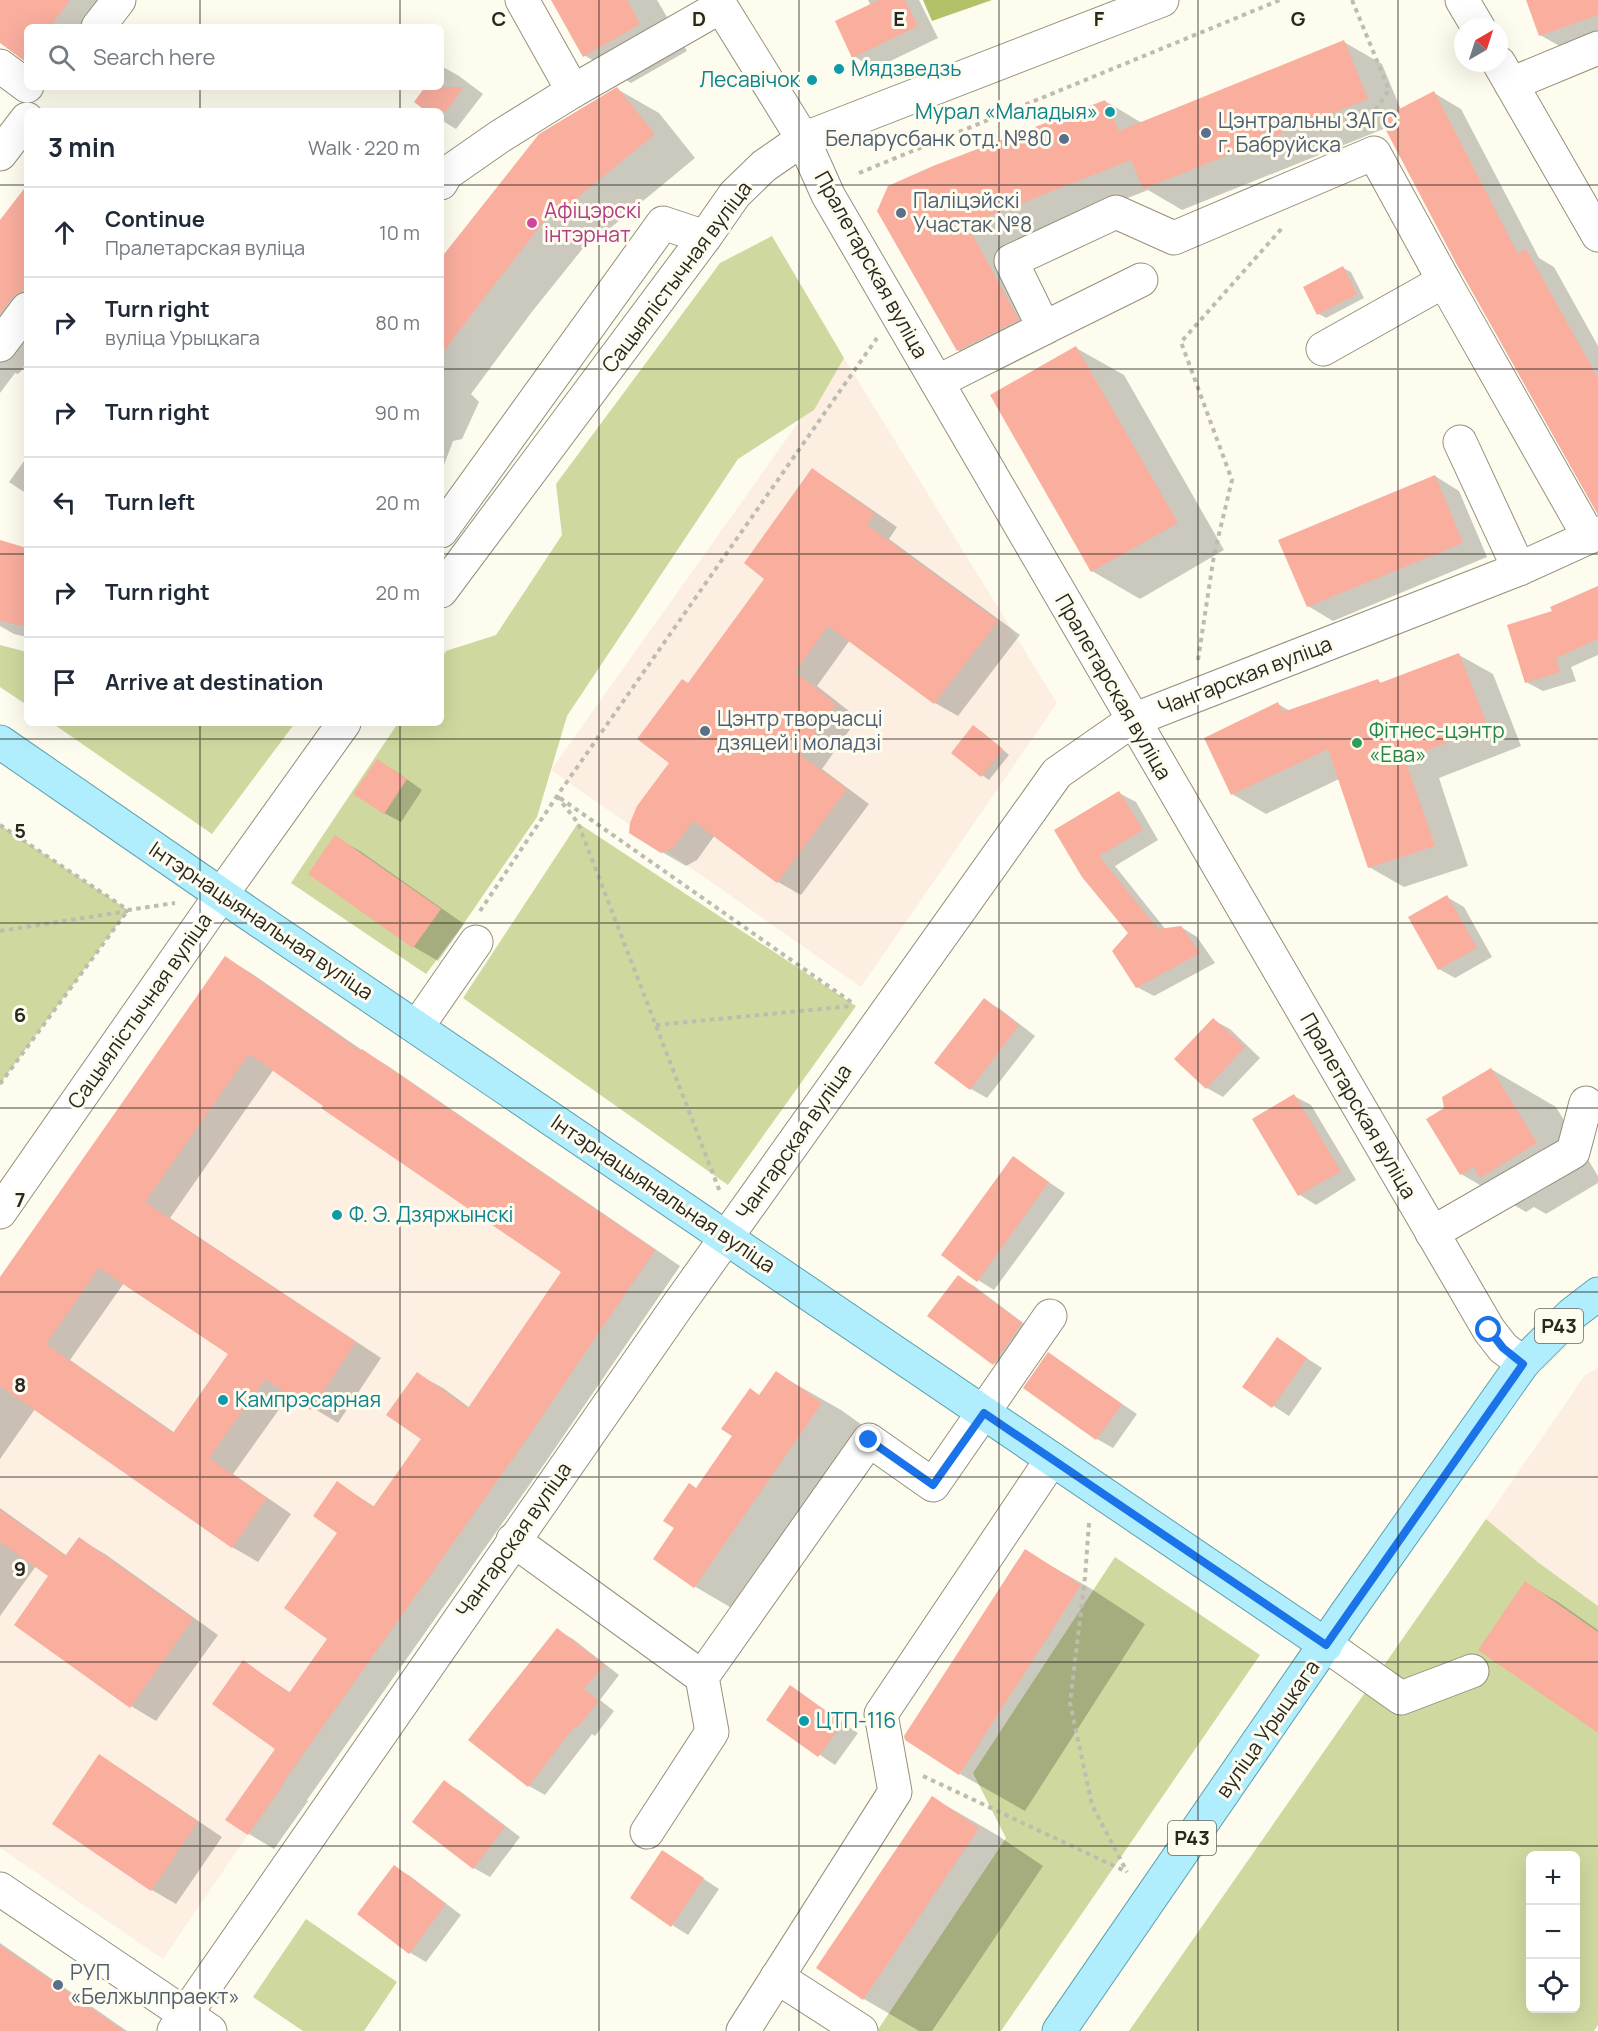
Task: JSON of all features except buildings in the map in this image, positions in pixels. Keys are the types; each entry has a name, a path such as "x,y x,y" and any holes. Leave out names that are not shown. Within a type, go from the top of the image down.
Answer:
{"main road":[{"name":"Інтэрнацыянальная вуліца","path":"0,742 221,895 1326,1645"},
{"name":"вуліца Урыцкага","path":"1059,2031 1523,1364 1572,1314 1598,1294"}],"street":[{"path":"100,24 119,0"},
{"path":"522,0 573,91"},
{"name":"Сацыялістычная вуліца","path":"444,587 735,194 764,166 803,140 1162,0"},
{"path":"1462,0 1473,18"},
{"path":"444,175 499,137 718,3"},
{"name":"Пралетарская вуліца","path":"718,3 803,140 828,195 1489,1330 1503,1348 1523,1364"},
{"path":"1598,48 1505,73 1598,235"},
{"path":"0,66 24,88"},
{"path":"0,154 24,116"},
{"path":"1044,328 1011,261 1116,212 1174,238 1374,153 1444,281 1593,535"},
{"path":"444,527 663,223 705,237"},
{"path":"937,382 1141,280"},
{"path":"1323,349 1444,281"},
{"path":"0,345 24,313"},
{"path":"1460,442 1519,569"},
{"name":"Чангарская вуліца","path":"190,2025 513,1540 1057,773 1133,720 1519,569 1593,535"},
{"name":"Сацыялістычная вуліца","path":"0,1212 342,726"},
{"path":"417,1027 476,929"},
{"path":"1432,1233 1573,1152 1586,1103"},
{"path":"702,1677 869,1440 933,1485 1050,1316"},
{"path":"743,2031 895,1792 881,1714 1052,1459"},
{"path":"513,1540 702,1677 712,1732 647,1832"},
{"path":"1326,1645 1401,1698 1472,1671"},
{"path":"0,1889 190,2025"},
{"path":"777,1977 861,2031"}],"path":[{"path":"859,173 1280,0"},
{"path":"1352,0 1389,90 1364,126"},
{"path":"1192,697 1214,555 1232,480 1181,342 1287,222"},
{"path":"476,929 557,796 883,330"},
{"path":"557,796 578,823 721,1193"},
{"path":"557,796 856,1006 656,1025"},
{"path":"0,825 128,910"},
{"path":"0,931 175,903"},
{"path":"0,1084 128,910"},
{"path":"890,1760 1127,1872 1092,1805 1070,1703 1089,1523"}],"shaded area":[{"path":"844,358 1057,703 861,987 551,770"},
{"path":"225,956 655,1250 522,1445 296,1764 163,1959 0,1848 0,1277"},
{"path":"1598,1368 1598,1606 1539,1563 1486,1519 1585,1375"}],"green space":[{"path":"923,0 992,0 932,21"},
{"path":"772,236 844,358 814,410 738,459 567,716 537,817 426,974 291,883 396,726 444,726 444,654 446,651 496,635 562,535 556,484 720,263"},
{"path":"0,645 24,651 24,703 0,687"},
{"path":"56,726 293,726 212,834"},
{"path":"578,823 856,1006 728,1185 463,998"},
{"path":"0,825 128,910 0,1084"},
{"path":"1486,1519 1539,1563 1598,1606 1598,2025 1594,2031 1129,2031"},
{"path":"1115,1557 1260,1655 1001,2031 877,2031 1006,1838 973,1773"},
{"path":"306,1919 397,1982 364,2031 303,2031 253,1997"}],"place":[{"name":"Мядзведзь","path":"839,69"},
{"name":"Лесавічок","path":"812,80"},
{"name":"Мурал «Маладыя»","path":"1110,112"},
{"name":"Цэнтральны ЗАГС г. Бабруйска","path":"1206,133"},
{"name":"Беларусбанк отд. №80","path":"1064,139"},
{"name":"Паліцэйскі Участак №8","path":"901,213"},
{"name":"Афіцэрскі інтэрнат","path":"532,223"},
{"name":"Цэнтр творчасці дзяцей і моладзі","path":"705,731"},
{"name":"Фітнес-цэнтр «Ева»","path":"1357,743"},
{"name":"Ф. Э. Дзяржынскі","path":"337,1215"},
{"name":"Кампрэсарная","path":"223,1400"},
{"name":"ЦТП-116","path":"804,1721"},
{"name":"РУП «Белжылпраект»","path":"58,1985"}],"route":[{"path":"869,1440 933,1485 984,1413 1326,1645 1523,1364 1503,1348 1489,1330"}]}
